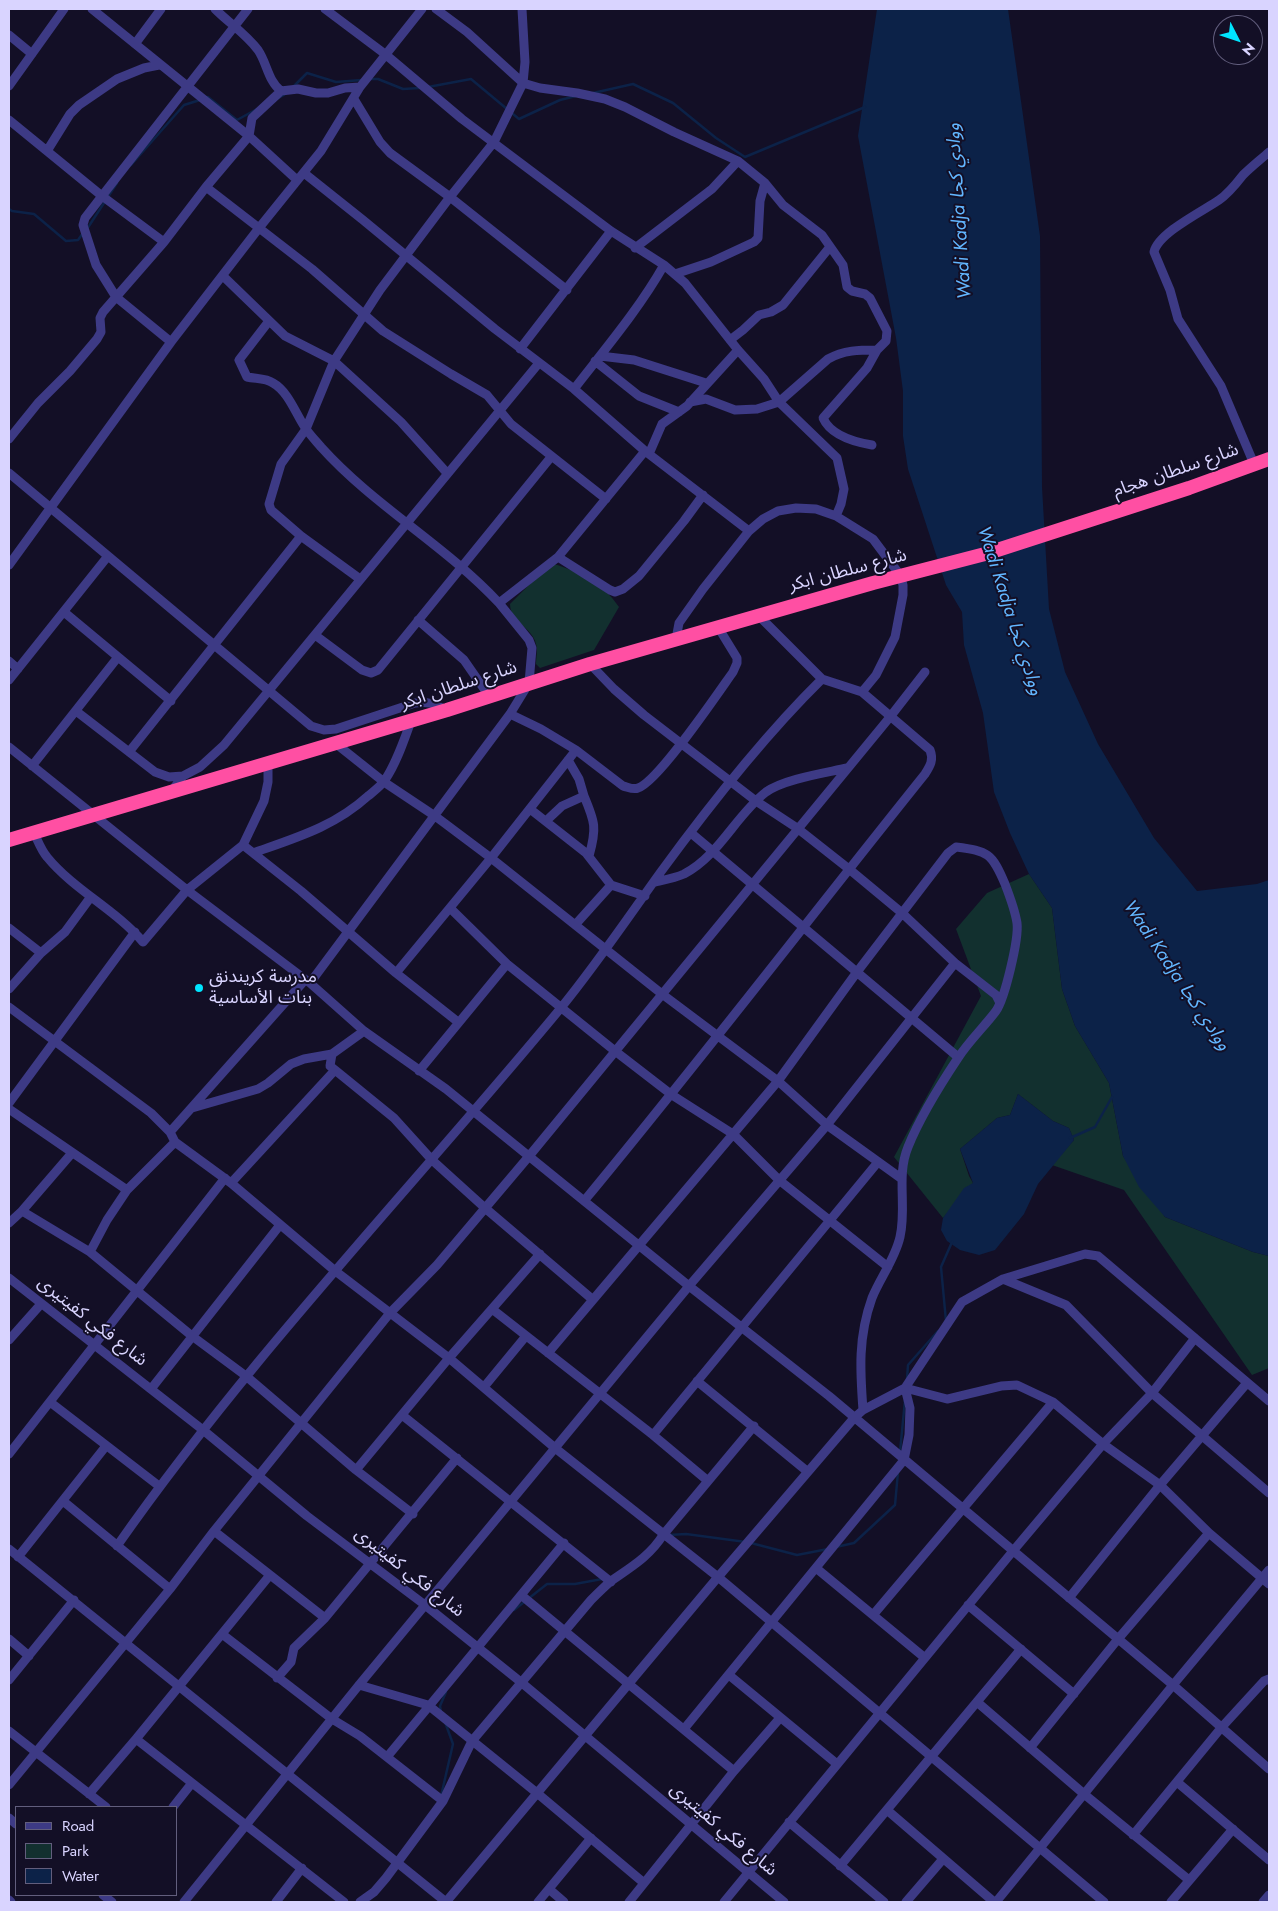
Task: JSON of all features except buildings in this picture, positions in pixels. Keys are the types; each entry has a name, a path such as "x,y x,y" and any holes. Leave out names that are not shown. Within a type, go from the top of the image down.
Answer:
{"highway":[{"name":"شارع سلطان هجام","path":"920,570 992,551 1162,497 1269,459"},
{"name":"شارع سلطان ابكر","path":"9,840 411,721 590,664 920,570"}],"street":[{"path":"9,86 64,9"},
{"path":"92,9 300,177 363,220 520,350 574,389 647,453 749,531"},
{"path":"135,44 161,9"},
{"path":"215,9 258,50 274,84 281,91"},
{"path":"171,342 116,297 96,265 84,232 85,218 248,9"},
{"path":"325,9 385,54 462,119 611,231 664,265 694,292 738,350 764,379 779,402 837,458 844,489 836,516"},
{"path":"9,566 171,342 321,151 360,87 422,9"},
{"path":"436,9 467,32 523,83 540,88 605,99 625,106 674,132 738,161 765,183 783,205 822,235 829,248 843,265 847,287 852,291 866,294 870,298 885,325 887,338 866,368 823,418 826,426 840,435 861,443 872,444"},
{"path":"360,579 301,536 271,510 269,504 281,464 306,430 334,362 363,315 405,256 494,142 523,83 526,62 522,9"},
{"path":"9,35 32,54"},
{"path":"47,151 70,114 79,105 117,79 144,68 160,65"},
{"path":"9,439 38,403 70,371 97,339 101,332 101,316 164,242 248,136 252,118 281,91 298,89 316,93 328,93 345,88 360,87"},
{"path":"354,99 380,142 390,154 450,197 567,290"},
{"path":"9,120 102,196 164,242"},
{"path":"1254,464 1221,386 1178,319 1170,290 1154,252 1155,246 1170,233 1192,216 1221,199 1269,152"},
{"path":"635,248 712,189 738,161"},
{"path":"675,274 711,262 754,242 758,238 760,201 765,183"},
{"path":"206,187 312,269 383,331 487,395 499,412 511,424 606,499"},
{"path":"520,350 611,231"},
{"path":"730,340 750,325 759,315 771,312 783,305 829,248"},
{"path":"574,389 651,287 664,265"},
{"path":"223,276 285,336 334,362 400,422 447,473"},
{"path":"170,1132 308,982 348,931 510,714 529,683 532,661 531,644 499,603 461,566 337,465 306,430 281,390 274,383 248,378 239,360 268,321"},
{"path":"499,603 558,557 647,453 662,424 690,402 738,350"},
{"path":"690,402 706,399 734,410 757,409 779,402 836,354 856,350 877,350"},
{"path":"598,358 634,360 706,383"},
{"path":"598,358 639,396 679,412"},
{"path":"171,792 183,776 204,764 224,745 539,363"},
{"path":"315,635 362,670 371,673 378,670 551,457"},
{"path":"9,473 312,726 324,730 350,726 415,703 430,702 447,710"},
{"path":"558,557 610,590 615,592 623,590 639,576 703,495"},
{"path":"676,639 679,623 749,531 763,519 778,511 796,508 816,509 836,516 873,539 900,575 903,595 895,637 876,675 862,692"},
{"path":"129,752 301,536"},
{"path":"9,680 108,556"},
{"path":"64,612 171,701"},
{"path":"584,1201 672,1095 803,926 925,774 931,763 932,755 930,750 862,692 822,679 758,615"},
{"path":"418,620 464,660 489,696"},
{"path":"510,714 541,729 576,750 623,786 632,789 639,788 681,744 737,663 737,658 718,627"},
{"path":"32,766 118,657"},
{"path":"9,661 18,669"},
{"path":"590,664 626,700 681,744 756,801 797,828 849,869 902,913 955,963 996,995 1000,1001"},
{"path":"9,1785 170,1589 214,1531 390,1313 437,1265 530,1155 753,885 797,828 925,672"},
{"path":"117,1546 158,1486 246,1376 334,1270 432,1160 561,1008 607,951 654,882 731,782 796,705 822,679"},
{"path":"76,711 159,774 169,777 183,776"},
{"path":"253,853 330,824 360,803 384,782 391,771 411,721"},
{"path":"335,743 384,782 435,816 491,858 662,994 778,1081 827,1125 902,1179"},
{"path":"396,973 491,858 576,750"},
{"path":"10,751 32,766 187,890 308,982 364,1032 446,1089 530,1155 584,1201 854,1418 1173,1685 1269,1769"},
{"path":"568,760 579,779 594,821 594,839 589,856"},
{"path":"34,833 47,858 90,898 135,932 143,942 187,890 243,845 264,801 268,782 268,763"},
{"path":"654,882 685,874 712,851 756,801 768,791 781,785 848,768"},
{"path":"546,821 562,806 584,796"},
{"path":"530,809 589,856 611,885 645,896"},
{"path":"691,833 958,1056"},
{"path":"243,845 301,891 396,973 458,1022"},
{"path":"548,1353 778,1081 857,972 948,853 956,847 979,850 990,856 1011,898 1017,925 1010,975 997,1009 958,1056 908,1147 902,1179 903,1211 900,1237 873,1297 862,1330 860,1355 863,1410"},
{"path":"576,925 611,885"},
{"path":"9,989 40,953 65,932 90,898"},
{"path":"450,908 506,964 672,1095 732,1134 779,1180 888,1267"},
{"path":"9,928 40,953"},
{"path":"9,1103 135,932"},
{"path":"184,1902 425,1605 689,1286 827,1125 955,963"},
{"path":"418,1071 506,964"},
{"path":"9,1007 151,1113 170,1132 175,1142 228,1181 334,1270 449,1358 555,1448 718,1577 1104,1902"},
{"path":"191,1108 258,1089 291,1064 304,1059 332,1054 364,1032"},
{"path":"332,1054 330,1066 394,1118 432,1160 592,1299"},
{"path":"9,1454 137,1292 228,1181 336,1070"},
{"path":"9,1109 127,1190"},
{"path":"90,1252 107,1220 127,1190 175,1142"},
{"path":"9,1223 22,1211 72,1152"},
{"path":"653,1435 878,1162"},
{"path":"22,1211 90,1252 192,1336 246,1376 356,1470 412,1514"},
{"path":"151,1388 280,1225"},
{"path":"356,1470 449,1358 540,1254"},
{"path":"9,1549 446,1902 718,1577 854,1418 863,1410 905,1388 962,1302 1003,1279 1085,1254 1098,1256 1269,1400"},
{"name":"شارع فكي كفيتيرى","path":"9,1278 151,1388 322,1527 478,1647 784,1902"},
{"path":"1003,1279 1066,1305 1152,1393 1269,1494"},
{"path":"9,1340 41,1304"},
{"path":"492,1309 653,1435 708,1481"},
{"path":"484,1387 526,1336"},
{"path":"724,1902 1013,1551 1103,1444 1152,1393 1195,1338"},
{"path":"697,1380 808,1472"},
{"path":"1070,1598 1160,1485 1247,1383"},
{"path":"905,1388 947,1399 1001,1386 1017,1385 1053,1402 1103,1444 1160,1485 1209,1533 1266,1581"},
{"path":"684,1729 904,1460 909,1435 910,1408 905,1388"},
{"path":"50,1402 158,1486"},
{"path":"873,1615 1053,1402"},
{"path":"402,1415 611,1582"},
{"path":"360,1902 380,1886 443,1801 472,1741 591,1600 657,1545 663,1535 754,1426"},
{"path":"18,1557 106,1446"},
{"path":"277,1678 291,1662 294,1648 325,1618 457,1458"},
{"path":"63,1501 170,1589"},
{"path":"214,1531 325,1618"},
{"path":"1030,1748 1118,1639 1209,1533"},
{"path":"387,1757 428,1705 564,1543"},
{"path":"816,1568 925,1658"},
{"path":"887,1810 995,1902 1173,1685 1266,1581 1269,1570"},
{"path":"88,1794 270,1575"},
{"path":"521,1595 734,1771"},
{"path":"9,1680 74,1600"},
{"path":"968,1605 1074,1694"},
{"path":"222,1634 277,1678 332,1719 360,1736 443,1801"},
{"path":"9,1640 29,1656"},
{"path":"840,1866 1021,1649"},
{"path":"729,1675 837,1764"},
{"path":"1133,1835 1221,1728 1264,1681 1269,1679"},
{"path":"359,1685 428,1705 537,1792 644,1883"},
{"path":"977,1702 1084,1794 1189,1880"},
{"path":"629,1902 734,1771 780,1718"},
{"path":"9,1731 105,1806"},
{"path":"136,1738 344,1902"},
{"path":"1177,1782 1269,1860"},
{"path":"174,1806 192,1783"},
{"path":"789,1822 884,1902"},
{"path":"1171,1902 1233,1829"},
{"path":"538,1902 591,1838"},
{"path":"906,1902 943,1859"},
{"path":"276,1902 302,1868"},
{"path":"549,1889 564,1902"},
{"path":"1263,1902 1269,1895"},
{"path":"103,1897 112,1902"}],"green space":[{"path":"554,564 582,575 598,585 606,591 619,607 594,650 540,668 536,664 537,649 534,638 514,616 510,604 540,574"},
{"path":"1029,874 1052,908 1062,989 1075,1026 1109,1083 1123,1156 1165,1217 1253,1252 1269,1256 1269,1368 1252,1375 1124,1190 1052,1165 1074,1140 1069,1128 1053,1121 1018,1094 1010,1115 997,1118 960,1149 973,1183 943,1218 894,1157 981,996 956,929 987,893"}],"water":[{"name":"Wadi Kadja ووادي كجا","path":"877,9 1008,9 1040,236 1042,487 1049,609 1065,672 1098,744 1154,838 1197,891 1257,884 1269,880 1269,1256 1253,1252 1165,1217 1139,1187 1123,1156 1109,1083 1075,1026 1062,989 1052,908 1029,874 994,792 983,713 964,645 962,612 946,585 908,469 903,436 903,391 896,338 858,136"},
{"path":"1018,1094 1053,1121 1069,1128 1074,1140 1038,1184 1024,1214 995,1250 979,1255 960,1250 947,1241 941,1230 943,1218 964,1188 973,1183 960,1149 997,1118 1010,1115"}],"waterway":[{"path":"293,87 307,73 336,82 362,80"},
{"path":"370,79 378,79 403,89 420,88"},
{"path":"428,87 471,79 519,119 560,100 576,96"},
{"path":"593,93 633,84 673,103 716,138 745,157 865,107"},
{"path":"277,99 287,93"},
{"path":"205,98 208,97 237,120 257,109"},
{"path":"131,165 184,105 200,100"},
{"path":"87,229 117,183"},
{"path":"9,209 34,214 66,241 78,240 83,233"},
{"path":"1070,1138 1095,1127 1112,1097"},
{"path":"946,1321 941,1267 952,1242"},
{"path":"907,1379 908,1365 938,1331"},
{"path":"900,1452 905,1400"},
{"path":"836,1547 854,1543 895,1505 898,1472"},
{"path":"669,1535 686,1534 746,1542"},
{"path":"751,1543 797,1555 828,1549"},
{"path":"514,1610 547,1584 575,1584 602,1579"},
{"path":"441,1712 440,1706 446,1692"},
{"path":"441,1796 453,1744 445,1722"}],"place":[{"name":"مدرسة كريندنق بنات الأساسية","path":"199,988"}]}
